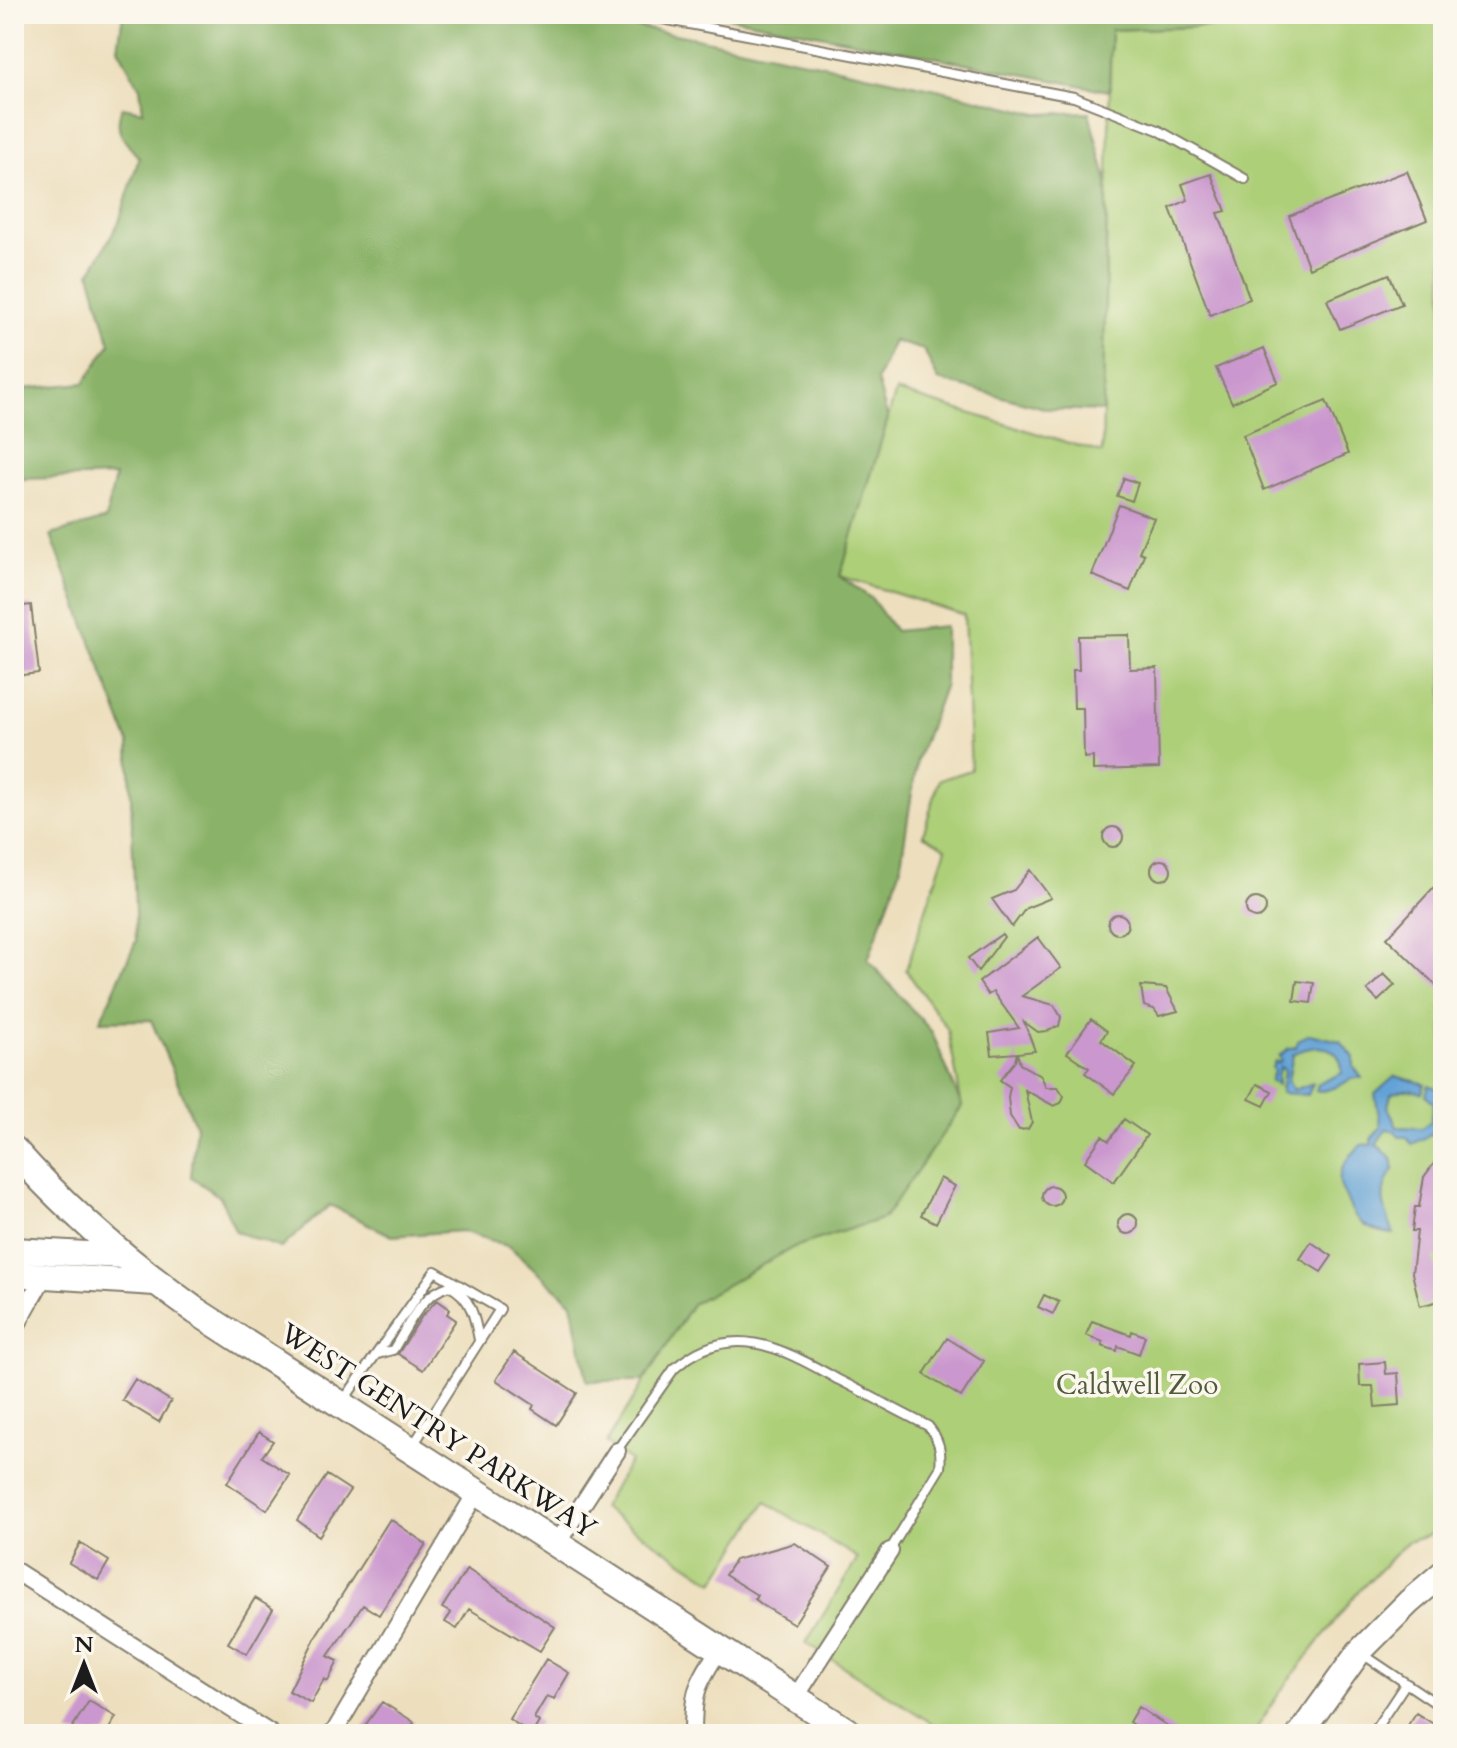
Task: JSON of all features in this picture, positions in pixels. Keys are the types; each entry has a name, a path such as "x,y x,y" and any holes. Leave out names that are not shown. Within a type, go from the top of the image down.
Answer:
{"main road":[{"name":"WEST GENTRY PARKWAY","path":"21,1164 155,1283 249,1348 848,1733"},
{"path":"14,1250 123,1256"},
{"path":"14,1274 155,1283"},
{"path":"1300,1734 1359,1652 1443,1573"}],"street":[{"path":"14,1330 44,1276"},
{"path":"556,1545 617,1451"},
{"path":"333,1734 476,1493"},
{"path":"795,1698 890,1551"},
{"path":"14,1570 271,1734"},
{"path":"693,1734 697,1685 720,1648"}],"lane":[{"path":"636,14 1074,97 1158,130 1245,179"},
{"path":"340,1406 435,1271 500,1309 410,1451"},
{"path":"376,1355 393,1350 434,1290 449,1286 461,1291 467,1301 476,1319 479,1341"},
{"path":"617,1451 674,1369 684,1360 710,1347 736,1341 782,1349 928,1426 935,1434 941,1457 940,1468 890,1551"},
{"path":"1359,1652 1443,1708"},
{"path":"1372,1734 1406,1683"}],"green space":[{"path":"123,14 567,14 941,90 1038,114 1089,112 1107,181 1103,411 1048,409 938,380 924,350 893,341 877,380 888,419 840,576 872,599 895,631 945,626 945,684 917,760 900,870 868,960 932,1032 962,1106 884,1218 794,1247 692,1304 644,1381 587,1381 572,1303 510,1247 462,1231 392,1236 330,1205 281,1248 236,1232 220,1197 191,1177 196,1126 151,1020 100,1021 136,941 129,743 51,535 106,519 115,476 21,479 14,482 14,390 84,383 110,344 90,273 119,222 139,158 124,140 119,129 119,116 122,107 143,111 140,88 118,48"},
{"path":"712,14 1443,14 1443,18 1111,30 1109,91"},
{"name":"Caldwell Zoo","path":"1443,18 1443,1524 1427,1536 1407,1542 1357,1593 1280,1692 1253,1734 949,1734 806,1643 858,1558 766,1502 714,1582 602,1508 630,1461 606,1443 692,1304 794,1247 884,1218 962,1106 948,1030 906,970 946,848 923,835 939,780 971,770 964,615 840,576 896,391 1102,453 1111,30"}],"water":[{"path":"1309,1034 1340,1041 1354,1057 1354,1067 1362,1078 1352,1078 1335,1088 1316,1091 1318,1084 1342,1073 1341,1063 1326,1048 1310,1048 1293,1054 1288,1080 1294,1090 1313,1083 1308,1095 1281,1093 1284,1070 1280,1067 1278,1085 1270,1081 1274,1071 1272,1067 1275,1061 1278,1063 1281,1060 1279,1056 1296,1047 1298,1041"},
{"path":"1395,1076 1425,1084 1422,1093 1406,1090 1391,1094 1388,1107 1397,1127 1422,1128 1431,1121 1434,1103 1426,1095 1429,1085 1443,1091 1443,1129 1412,1144 1395,1131 1386,1130 1376,1144 1392,1158 1394,1169 1383,1194 1394,1234 1370,1228 1354,1215 1340,1180 1348,1159 1361,1145 1372,1144 1371,1139 1381,1127 1375,1094"}],"building":[{"path":"1407,171 1427,220 1309,268 1289,216"},
{"path":"1211,174 1226,211 1218,213 1250,299 1210,315 1170,208 1188,200 1182,184"},
{"path":"1389,274 1402,304 1340,329 1327,300"},
{"path":"1264,348 1278,382 1232,403 1216,368"},
{"path":"1326,401 1348,454 1264,490 1243,435"},
{"path":"1124,478 1138,483 1132,501 1117,496"},
{"path":"1119,505 1154,518 1139,552 1144,554 1130,591 1092,575"},
{"path":"31,605 39,673 14,676 14,607"},
{"path":"1129,635 1130,669 1157,668 1159,768 1093,770 1093,757 1084,758 1083,708 1074,708 1073,670 1079,670 1078,636"},
{"path":"1113,827 1120,830 1123,837 1120,844 1113,847 1106,844 1103,837 1106,830"},
{"path":"1161,860 1168,863 1171,870 1168,877 1161,880 1154,877 1151,870 1154,863"},
{"path":"1030,870 1051,898 1026,908 1012,927 992,899 1014,890"},
{"path":"1443,877 1443,992 1387,938"},
{"path":"1256,898 1263,901 1266,908 1263,915 1256,918 1249,915 1246,908 1249,901"},
{"path":"1114,914 1122,914 1128,924 1122,934 1114,934 1108,928 1108,920"},
{"path":"1002,934 1004,937 978,971 968,958"},
{"path":"1038,937 1061,968 1022,996 1054,1005 1061,1017 1059,1026 1038,1032 1024,1022 1035,1051 992,1055 989,1033 1019,1028 993,992 988,995 979,982"},
{"path":"1384,974 1395,985 1378,1001 1367,990"},
{"path":"1297,981 1314,983 1311,1003 1294,1001"},
{"path":"1141,986 1166,988 1178,1011 1159,1016 1154,1009 1144,1006"},
{"path":"1091,1019 1107,1031 1101,1040 1136,1066 1114,1094 1085,1073 1089,1068 1067,1053"},
{"path":"1017,1053 1020,1064 1041,1076 1046,1087 1058,1087 1064,1096 1061,1103 1054,1106 1025,1090 1032,1122 1028,1129 1019,1130 1010,1116 1010,1087 1000,1080 1015,1061"},
{"path":"1257,1084 1272,1091 1264,1106 1249,1099"},
{"path":"1124,1119 1147,1135 1114,1182 1085,1161 1102,1136 1109,1141"},
{"path":"1443,1151 1443,1258 1433,1257 1443,1300 1420,1306 1412,1273 1417,1231 1412,1231 1415,1207 1419,1207 1424,1177"},
{"path":"940,1178 955,1186 936,1223 921,1215"},
{"path":"1052,1186 1059,1189 1062,1196 1059,1203 1052,1206 1045,1203 1042,1196 1045,1189"},
{"path":"1128,1214 1135,1217 1138,1224 1135,1231 1128,1234 1121,1231 1118,1224 1121,1217"},
{"path":"1311,1242 1332,1256 1321,1272 1300,1259"},
{"path":"1044,1295 1059,1302 1053,1314 1038,1307"},
{"path":"437,1300 450,1309 447,1314 456,1320 423,1370 398,1354 422,1316"},
{"path":"1092,1321 1131,1335 1132,1331 1145,1336 1139,1354 1118,1346 1117,1351 1102,1346 1103,1342 1086,1335"},
{"path":"947,1338 984,1361 961,1397 924,1374"},
{"path":"514,1352 577,1393 556,1425 532,1409 534,1405 496,1380"},
{"path":"1385,1362 1386,1374 1398,1373 1400,1405 1375,1407 1373,1386 1360,1386 1359,1364"},
{"path":"135,1379 171,1401 159,1422 122,1400"},
{"path":"259,1432 273,1441 262,1457 290,1475 267,1510 227,1483"},
{"path":"327,1475 350,1490 319,1536 297,1520"},
{"path":"390,1519 426,1544 379,1615 363,1605 328,1656 338,1661 328,1681 324,1679 311,1703 289,1691 317,1634"},
{"path":"80,1543 109,1561 98,1580 69,1563"},
{"path":"795,1543 831,1567 794,1624 764,1606 755,1599 757,1595 725,1575 735,1560"},
{"path":"467,1569 555,1627 540,1651 469,1609 457,1629 445,1622 451,1613 442,1608"},
{"path":"255,1598 273,1609 247,1654 228,1643"},
{"path":"546,1659 569,1673 554,1699 547,1696 534,1718 539,1722 532,1734 509,1719"},
{"path":"89,1701 116,1717 106,1734 68,1734"},
{"path":"382,1702 414,1722 407,1734 359,1734"},
{"path":"1138,1707 1180,1734 1127,1734 1133,1725 1129,1722"},
{"path":"1416,1713 1443,1730 1443,1734 1402,1734"}]}
